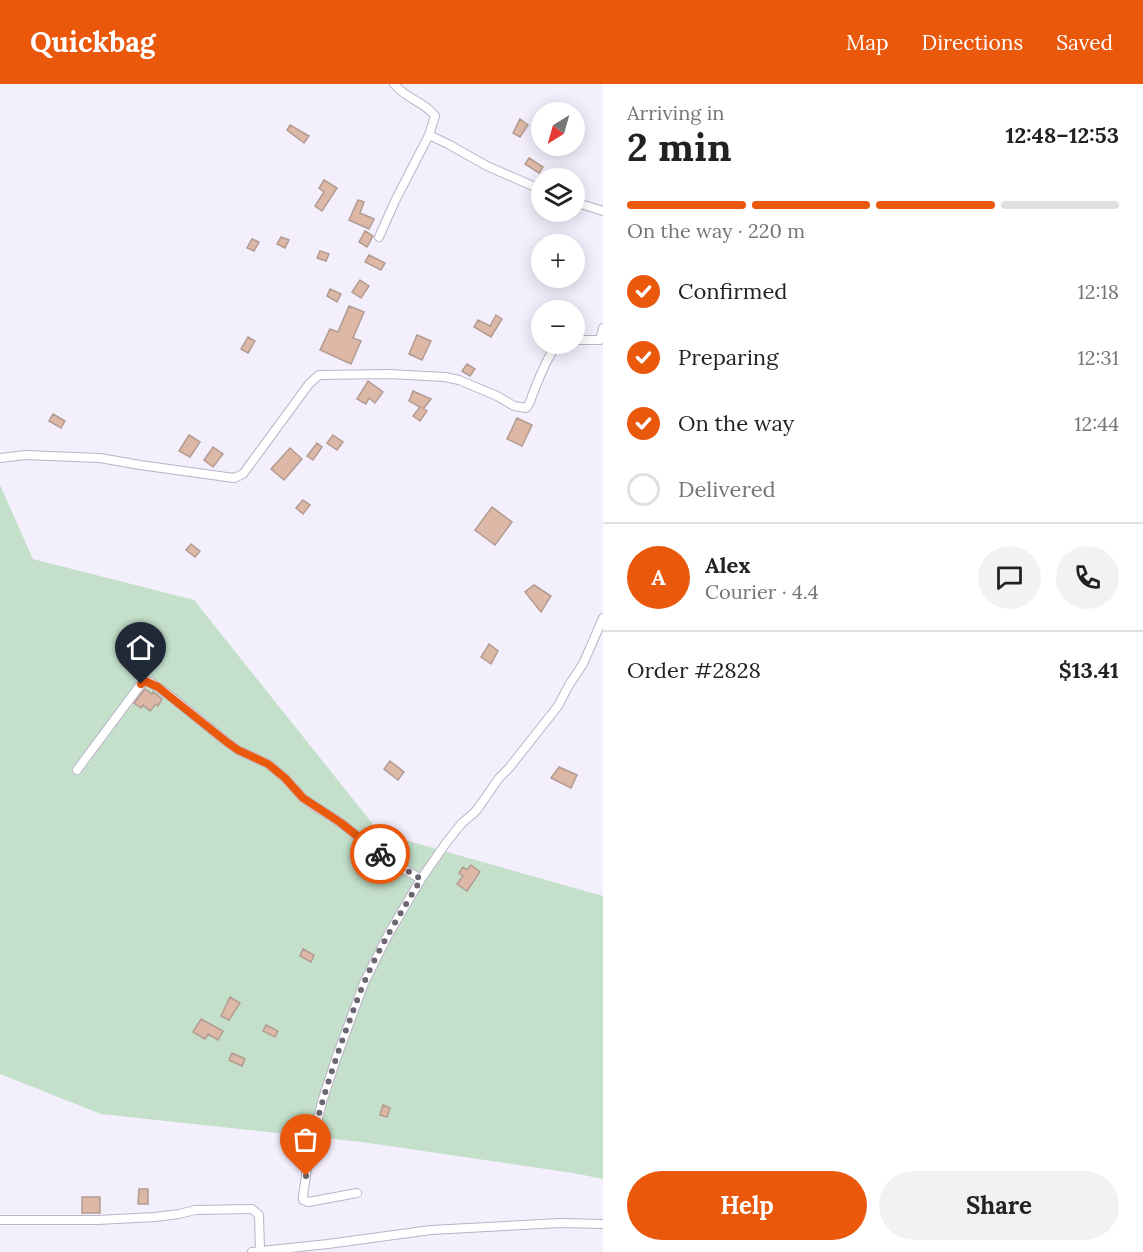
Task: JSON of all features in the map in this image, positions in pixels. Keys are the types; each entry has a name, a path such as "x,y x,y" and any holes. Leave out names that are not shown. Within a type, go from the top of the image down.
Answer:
{"street":[{"path":"379,237 429,135 435,116 430,109 415,102 394,84"},
{"path":"429,135 531,185"},
{"path":"585,205 603,211"},
{"path":"585,340 602,340 603,328"},
{"path":"0,458 25,455 100,458 234,478 243,474 309,384 319,375 389,374 445,377 459,380 514,406 526,408 529,406 550,354"},
{"path":"357,1193 311,1202 303,1200 309,1155 322,1102 364,983 388,935 421,879 462,823 475,812 499,778 558,706 569,684 583,664 603,618"},
{"path":"77,770 141,684 145,681 150,682 170,695 238,750 268,764 285,778 303,798 341,823 386,859 421,879"},
{"path":"0,1220 98,1220 155,1217 195,1210 252,1209 259,1215 256,1252 431,1230 560,1222 603,1224"}],"green space":[{"path":"0,485 33,559 194,600 380,833 603,896 603,1179 362,1142 101,1114 0,1074"}],"building":[{"path":"520,119 528,125 520,137 513,133"},
{"path":"290,125 309,136 304,143 287,130"},
{"path":"529,158 543,167 531,168 525,164"},
{"path":"324,180 337,188 322,211 315,206 324,192 319,188"},
{"path":"358,200 364,202 360,213 374,219 369,229 349,220"},
{"path":"365,231 373,236 367,247 359,242"},
{"path":"281,237 289,240 285,248 277,244"},
{"path":"252,239 259,242 254,251 247,248"},
{"path":"320,251 329,254 326,261 317,258"},
{"path":"369,255 385,263 381,270 365,262"},
{"path":"360,280 369,286 361,298 352,292"},
{"path":"330,289 341,294 337,302 327,296"},
{"path":"349,306 364,312 353,338 361,341 351,364 320,350 330,329 338,332"},
{"path":"496,315 502,319 491,337 474,327 478,320 490,326"},
{"path":"417,335 431,341 422,360 409,354"},
{"path":"248,337 255,341 248,353 241,349"},
{"path":"467,364 475,369 470,376 462,371"},
{"path":"368,381 383,392 375,403 369,398 366,404 357,399"},
{"path":"413,391 431,399 424,408 422,407 427,411 420,421 413,416 420,407 409,401"},
{"path":"53,414 65,421 61,428 49,421"},
{"path":"517,418 532,425 522,446 507,439"},
{"path":"189,435 200,442 190,457 179,451"},
{"path":"333,435 343,442 337,450 327,443"},
{"path":"317,443 322,447 313,460 307,456"},
{"path":"213,447 223,454 213,467 204,460"},
{"path":"290,448 302,459 284,480 271,469"},
{"path":"303,500 310,505 303,514 296,508"},
{"path":"492,507 512,522 495,545 475,530"},
{"path":"191,544 200,551 195,557 186,550"},
{"path":"534,585 551,596 541,612 525,592"},
{"path":"489,644 498,651 491,664 481,657"},
{"path":"145,689 162,699 158,706 156,704 150,711 143,705 141,708 134,703"},
{"path":"390,761 404,772 398,780 384,769"},
{"path":"559,767 577,775 571,788 551,778"},
{"path":"471,865 480,872 467,891 457,884 463,876 459,873 463,867 467,870"},
{"path":"303,949 314,955 311,962 300,956"},
{"path":"230,997 240,1003 229,1020 221,1016"},
{"path":"201,1019 223,1031 218,1040 208,1034 205,1039 193,1032"},
{"path":"266,1025 278,1031 275,1037 263,1031"},
{"path":"232,1053 245,1059 242,1066 229,1060"},
{"path":"383,1105 390,1108 387,1117 380,1115"},
{"path":"139,1189 148,1189 148,1204 138,1204"},
{"path":"82,1197 100,1197 100,1213 82,1213"}],"way so far":[{"path":"306,1176 322,1102 364,983 388,935 421,879 380,854"}],"route":[{"path":"141,684 145,681 158,687 238,750 268,764 285,778 303,798 341,823 380,854"}]}
